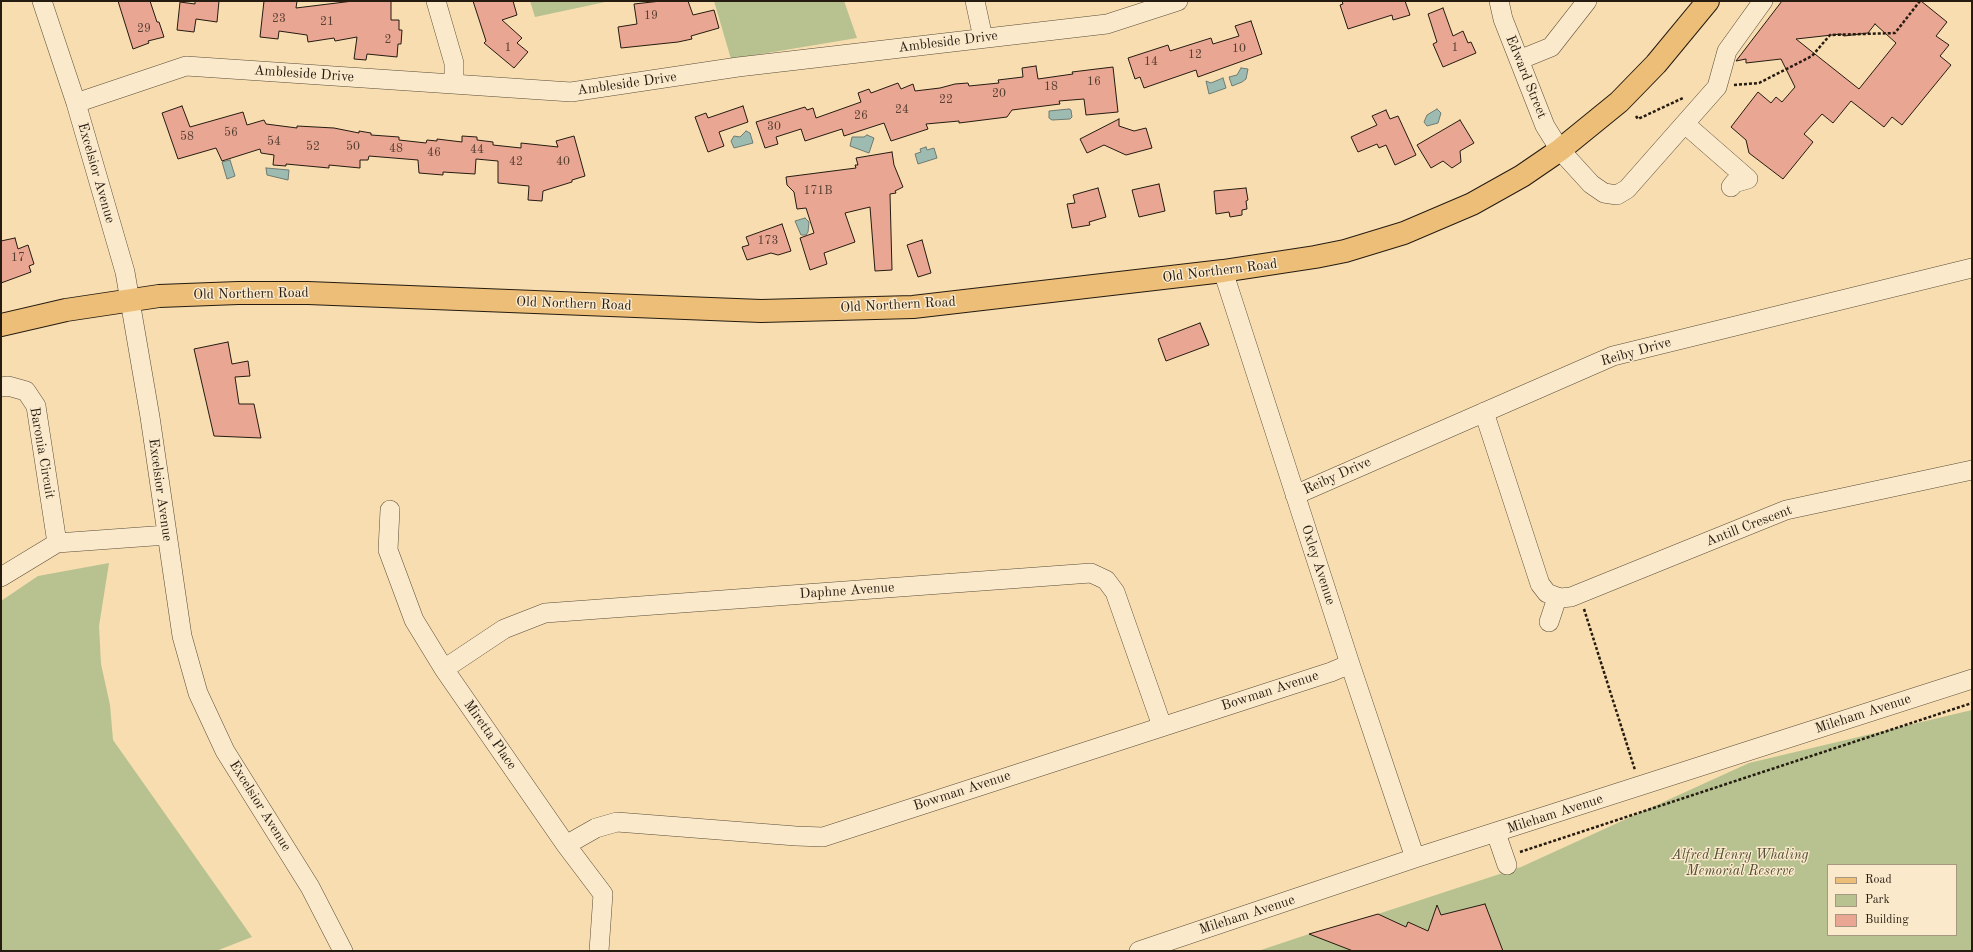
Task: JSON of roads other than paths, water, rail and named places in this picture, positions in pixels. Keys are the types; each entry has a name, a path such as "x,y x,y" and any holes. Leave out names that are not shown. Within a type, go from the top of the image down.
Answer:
{"main road":[{"name":"Old Northern Road","path":"1,325 66,310 159,296 238,293 308,293 761,311 914,307 1223,271 1323,255 1404,232 1455,212 1492,194 1560,150 1598,121 1637,84 1679,38 1708,1"}],"street":[{"name":"Excelsior Avenue","path":"42,1 76,103 125,272 150,417 182,636 198,693 225,751 310,886 344,951"},
{"path":"436,1 454,62 454,83"},
{"path":"975,1 982,38"},
{"name":"Ambleside Drive","path":"76,103 186,66 572,92 738,67 1107,24 1178,1"},
{"name":"Edward Street","path":"1499,1 1503,19 1518,60 1543,121 1560,150 1590,184 1604,193 1616,195 1627,189 1685,124"},
{"path":"1518,60 1551,47 1587,1"},
{"path":"1731,187 1734,183 1748,179 1685,124 1717,87 1727,51 1763,1"},
{"name":"Reiby Drive","path":"1295,494 1613,356 1972,268"},
{"name":"Oxley Avenue","path":"1223,271 1350,664 1415,858"},
{"name":"Baronia Circuit","path":"1,387 8,386 26,391 36,406 57,543"},
{"path":"1484,412 1540,584 1547,593 1557,598 1549,622"},
{"name":"Antill Crescent","path":"1557,598 1564,598 1579,593 1786,510 1972,470"},
{"name":"Miretta Place","path":"390,510 388,550 414,620 444,668 566,845 603,894 599,951"},
{"path":"1,577 57,543 167,535"},
{"name":"Daphne Avenue","path":"444,668 504,629 545,613 1091,573 1106,580 1115,592 1162,726"},
{"name":"Bowman Avenue","path":"566,845 596,828 617,822 823,837 1331,672 1350,664"},
{"name":"Mileham Avenue","path":"1139,951 1415,858 1972,679"},
{"path":"1496,833 1505,861"}],"water":[{"path":"1241,68 1248,69 1246,79 1232,86 1229,77 1237,75"},
{"path":"1223,78 1226,88 1209,94 1206,81 1211,83"},
{"path":"1437,109 1441,113 1438,123 1427,126 1424,122 1427,115"},
{"path":"1071,110 1072,117 1070,119 1052,120 1049,118 1049,111"},
{"path":"746,131 750,133 753,143 734,148 731,141 734,136 740,137"},
{"path":"867,135 874,138 869,153 850,146 852,137 864,137"},
{"path":"926,147 927,150 934,148 937,158 918,164 915,154 921,152 920,149"},
{"path":"230,160 235,176 227,179 222,162"},
{"path":"266,168 289,170 288,180 267,175"},
{"path":"805,218 809,222 808,232 806,235 801,235 795,221"}],"park label":[{"name":"Alfred Henry Whaling Memorial Reserve","path":"1740,864"}]}
